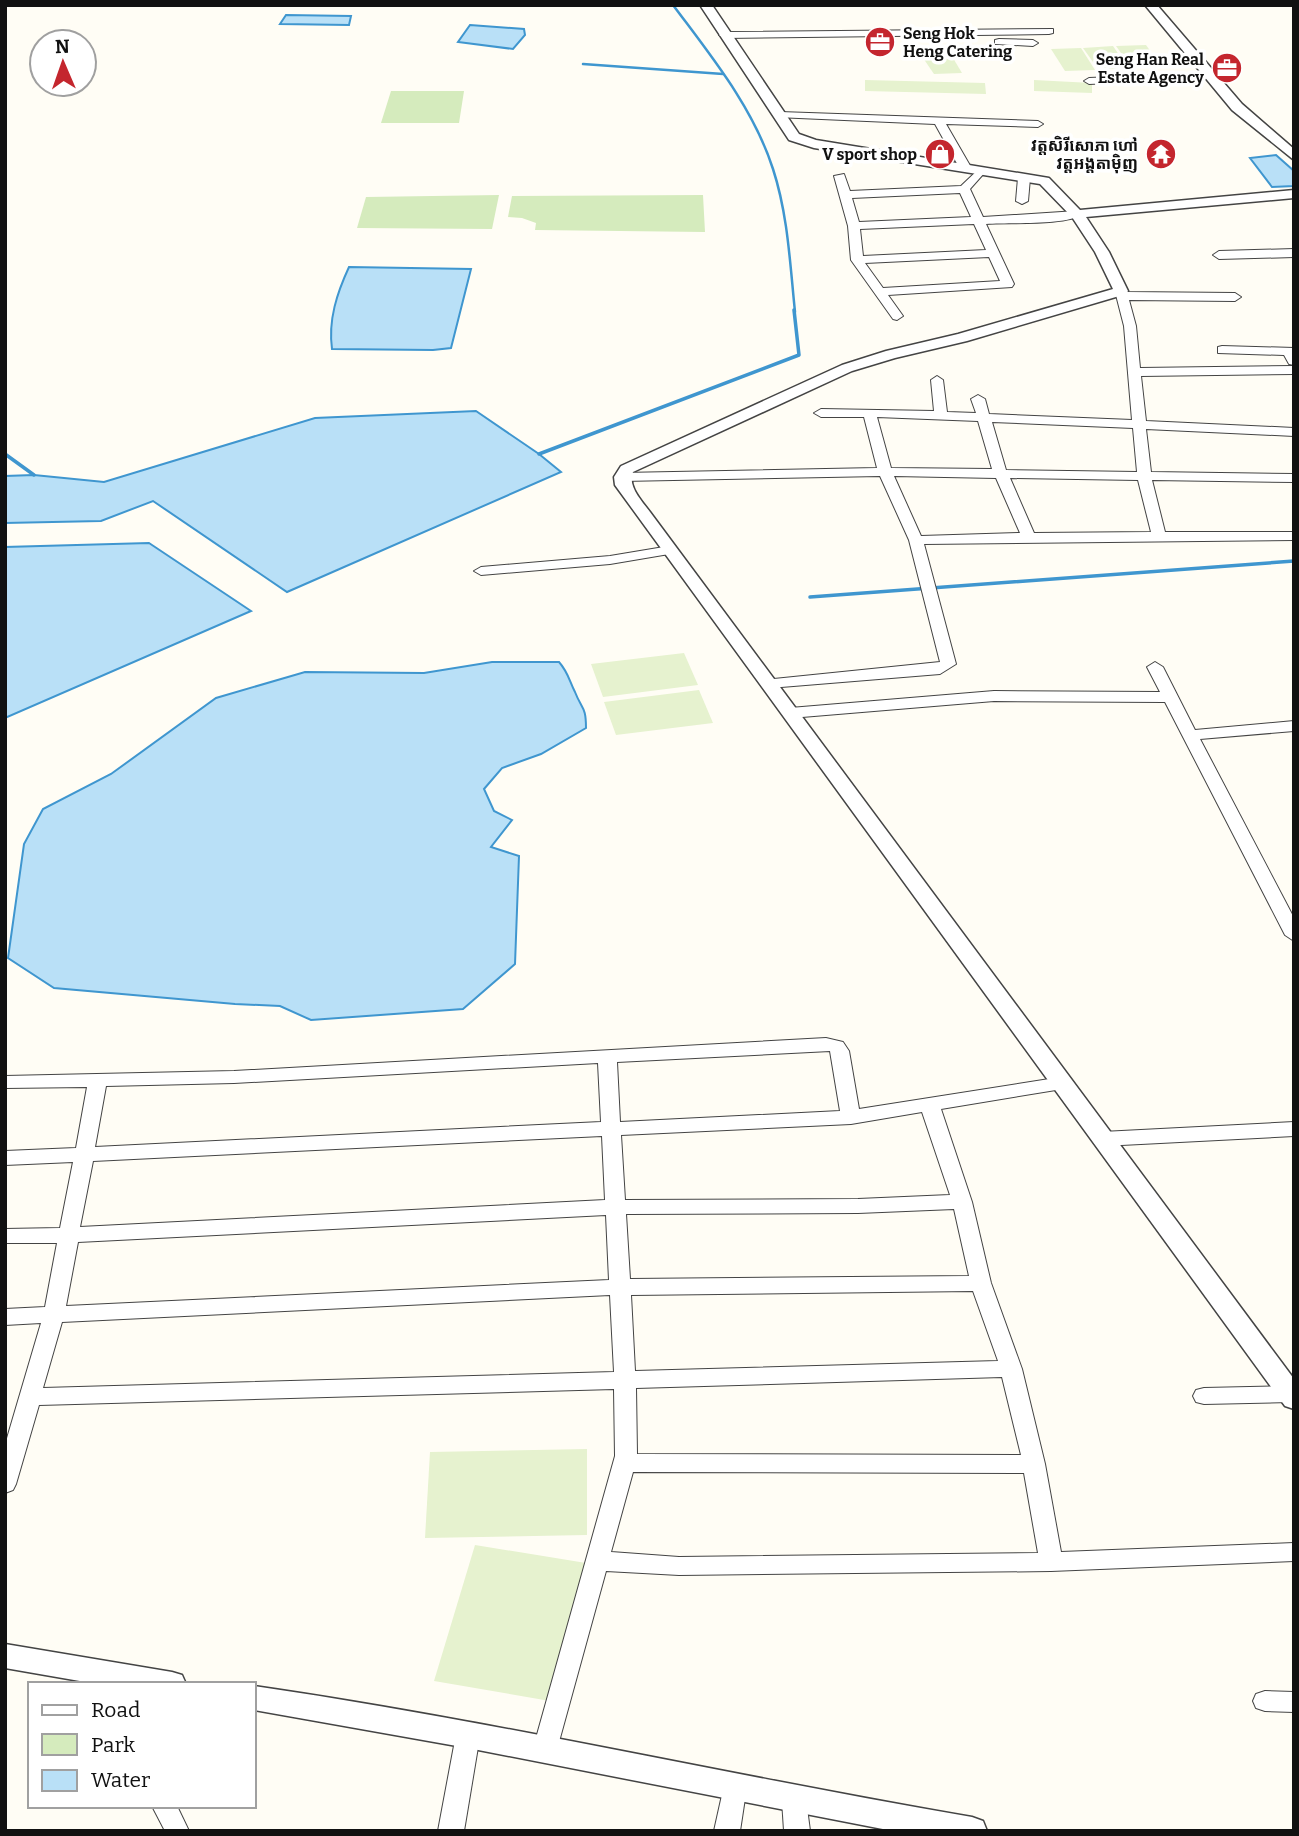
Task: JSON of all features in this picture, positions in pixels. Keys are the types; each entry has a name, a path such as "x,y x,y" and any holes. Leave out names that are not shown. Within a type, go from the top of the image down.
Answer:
{"street":[{"path":"706,5 794,137 801,141 1044,181 1077,214 1102,252 1122,294 1130,326 1144,474 1158,537"},
{"path":"1151,5 1237,107 1294,156"},
{"path":"974,38 1049,31"},
{"path":"724,34 974,38 1033,43"},
{"path":"1089,82 1211,76"},
{"path":"780,115 1038,124"},
{"path":"938,120 973,170"},
{"path":"879,292 1008,284 964,189 973,170"},
{"path":"840,176 854,226 857,260 897,316"},
{"path":"1022,201 1024,178"},
{"path":"847,195 964,189"},
{"path":"854,226 1077,214 1294,194"},
{"path":"857,260 993,253"},
{"path":"1219,255 1294,253"},
{"path":"1235,297 1122,294 962,338 891,354 847,368 627,469 622,477 623,485 643,515 1292,1397"},
{"path":"1222,350 1292,354"},
{"path":"1135,372 1294,370"},
{"path":"937,380 941,416"},
{"path":"978,399 1000,472 1029,537"},
{"path":"821,413 1294,432"},
{"path":"769,683 944,668 948,664 916,540 885,472 870,414"},
{"path":"622,477 1000,472 1294,478"},
{"path":"916,540 1294,536"},
{"path":"481,571 610,560 670,550"},
{"path":"1155,667 1188,736 1294,935"},
{"path":"790,713 994,696 1170,697"},
{"path":"1188,736 1294,726"},
{"path":"5,1082 234,1077 826,1044 836,1045 840,1051 851,1117"},
{"path":"545,1749 624,1464 625,1378 607,1058"},
{"path":"5,1484 54,1315 98,1080"},
{"path":"5,1158 851,1117 1062,1083"},
{"path":"930,1106 962,1202 981,1283 1011,1369 1034,1464 1051,1562"},
{"path":"1102,1139 1294,1129"},
{"path":"5,1236 617,1207 858,1206 962,1202"},
{"path":"5,1317 620,1287 981,1283"},
{"path":"29,1397 1011,1369"},
{"path":"1204,1396 1292,1397"},
{"path":"624,1464 1034,1464"},
{"path":"596,1561 679,1566 1051,1562 1294,1552"},
{"path":"6,1661 158,1682"},
{"path":"256,1698 545,1749 735,1785 794,1800 972,1831"},
{"path":"1265,1701 1294,1702"},
{"path":"451,1831 468,1735"},
{"path":"727,1831 735,1785"},
{"path":"794,1800 797,1831"},
{"path":"165,1808 177,1829"}],"green space":[{"path":"1146,45 1161,66 1131,67 1116,46"},
{"path":"1113,46 1128,68 1098,69 1083,48"},
{"path":"1081,48 1095,70 1065,71 1051,49"},
{"path":"950,53 962,73 934,74 921,55"},
{"path":"865,80 985,83 986,94 865,91"},
{"path":"1034,80 1092,83 1092,93 1034,91"},
{"path":"391,91 464,91 459,123 381,123"},
{"path":"499,195 492,229 357,228 366,197"},
{"path":"703,195 705,232 535,230 536,223 508,217 512,196"},
{"path":"684,653 698,685 603,697 591,664"},
{"path":"699,690 713,723 616,735 604,702"},
{"path":"587,1449 587,1535 425,1538 430,1452"},
{"path":"475,1545 586,1563 550,1701 434,1681"}],"water":[{"path":"286,15 351,16 349,25 280,24"},
{"path":"470,25 524,29 525,35 513,49 458,42"},
{"path":"1276,155 1294,171 1294,186 1272,187 1250,158"},
{"path":"349,267 471,269 451,348 332,349 334,307"},
{"path":"476,411 561,472 287,592 153,501 101,521 5,523 5,476 34,475 104,482 315,418"},
{"path":"149,543 251,611 5,718 5,547"},
{"path":"492,662 559,662 583,708 586,728 541,754 502,768 484,789 494,811 512,820 491,847 519,856 515,964 463,1009 311,1020 280,1006 54,988 8,958 24,844 43,809 111,774 216,698 305,672 424,673"}],"waterway":[{"path":"673,5 730,83 765,146 782,204 795,312"},
{"path":"583,64 723,74"},
{"path":"539,454 799,355 794,310"},
{"path":"5,454 34,475"},
{"path":"810,597 1294,561"}],"place":[{"name":"Seng Hok Heng Catering","path":"880,42"},
{"name":"Seng Han Real Estate Agency","path":"1227,68"},
{"name":"V sport shop","path":"940,154"},
{"name":"វត្តសិរីសោភា ហៅ វត្តអង្តតាម៉ិញ","path":"1161,154"}]}
